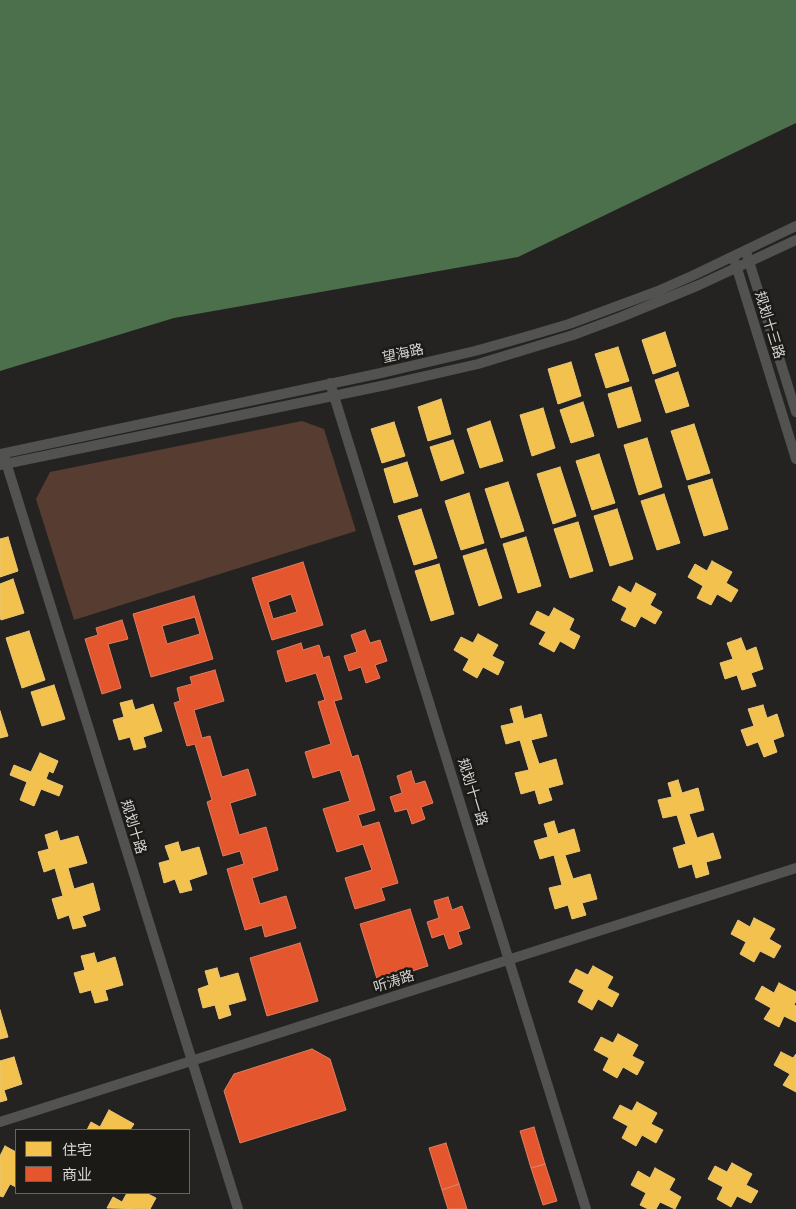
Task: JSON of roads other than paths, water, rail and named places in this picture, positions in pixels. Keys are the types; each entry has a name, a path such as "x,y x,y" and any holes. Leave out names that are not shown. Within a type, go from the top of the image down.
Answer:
{"street":[{"name":"望海路","path":"1,454 330,384 475,351 525,337 569,324 658,291 796,226"},
{"name":"望海路","path":"3,465 478,364 555,340 647,307 700,285 796,240"},
{"name":"规划十三路","path":"745,250 796,412"},
{"name":"规划十三路","path":"733,256 796,459"},
{"name":"规划十一路","path":"330,384 586,1209"},
{"name":"规划十路","path":"1,454 238,1209"},
{"name":"听涛路","path":"0,1122 796,868"}]}
